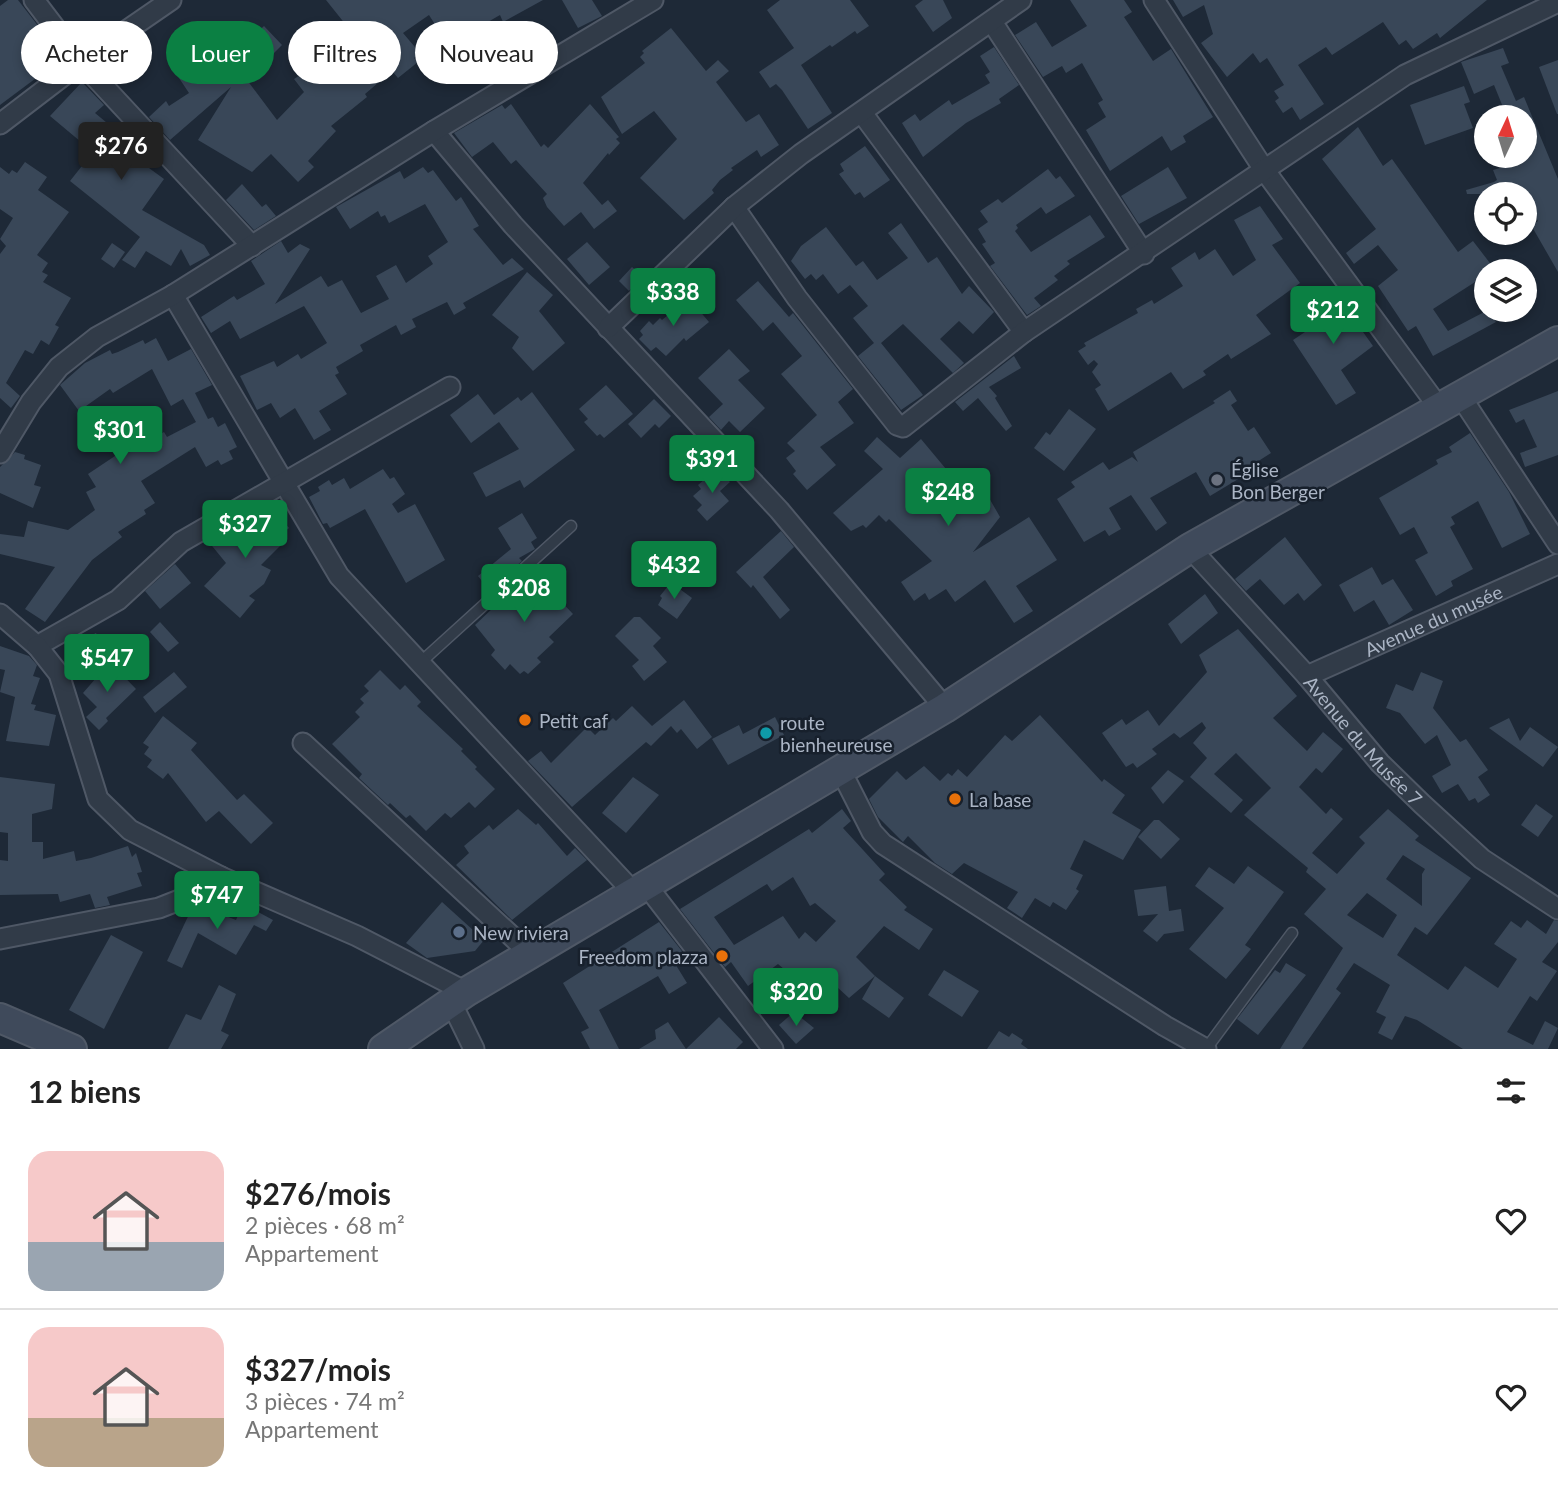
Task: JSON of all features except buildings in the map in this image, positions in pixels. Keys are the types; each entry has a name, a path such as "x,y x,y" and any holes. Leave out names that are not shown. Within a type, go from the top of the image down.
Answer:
{"street":[{"path":"34,0 50,21"},
{"path":"141,21 171,0"},
{"path":"0,453 31,402 59,368 97,337 173,295 434,131 653,0"},
{"path":"608,328 734,207 1021,0"},
{"path":"1154,0 1265,171 1450,403 1558,544"},
{"path":"734,207 797,298 900,427 1024,332 1144,254 1405,75 1558,2"},
{"path":"992,22 1144,254"},
{"path":"0,124 52,84"},
{"path":"101,84 252,246"},
{"path":"862,113 1024,332"},
{"path":"434,131 513,225 779,510 945,708"},
{"path":"173,295 339,576 641,890 773,1049"},
{"path":"383,1049 459,997 945,708 1190,548 1558,341"},
{"path":"37,646 118,600 181,542 450,387"},
{"name":"Avenue du Musée 7","path":"1190,548 1307,676 1380,762 1422,804 1482,859 1558,909"},
{"name":"Avenue du musée","path":"1307,676 1558,564"},
{"path":"0,614 37,646 60,674 98,799 130,830 221,877 357,936 459,997 474,1049"},
{"path":"303,743 532,955"},
{"path":"840,769 872,832 883,844 1165,1026 1206,1049"},
{"path":"0,939 159,908 187,897 221,877"},
{"path":"0,1018 72,1049"}],"lane":[{"path":"421,662 571,526"},
{"path":"1206,1049 1292,933"}],"place":[{"name":"Église Bon Berger","path":"1217,480"},
{"name":"Petit caf","path":"525,720"},
{"name":"route bienheureuse","path":"766,733"},
{"name":"La base","path":"955,799"},
{"name":"New riviera","path":"459,932"},
{"name":"Freedom plazza","path":"722,956"}]}
